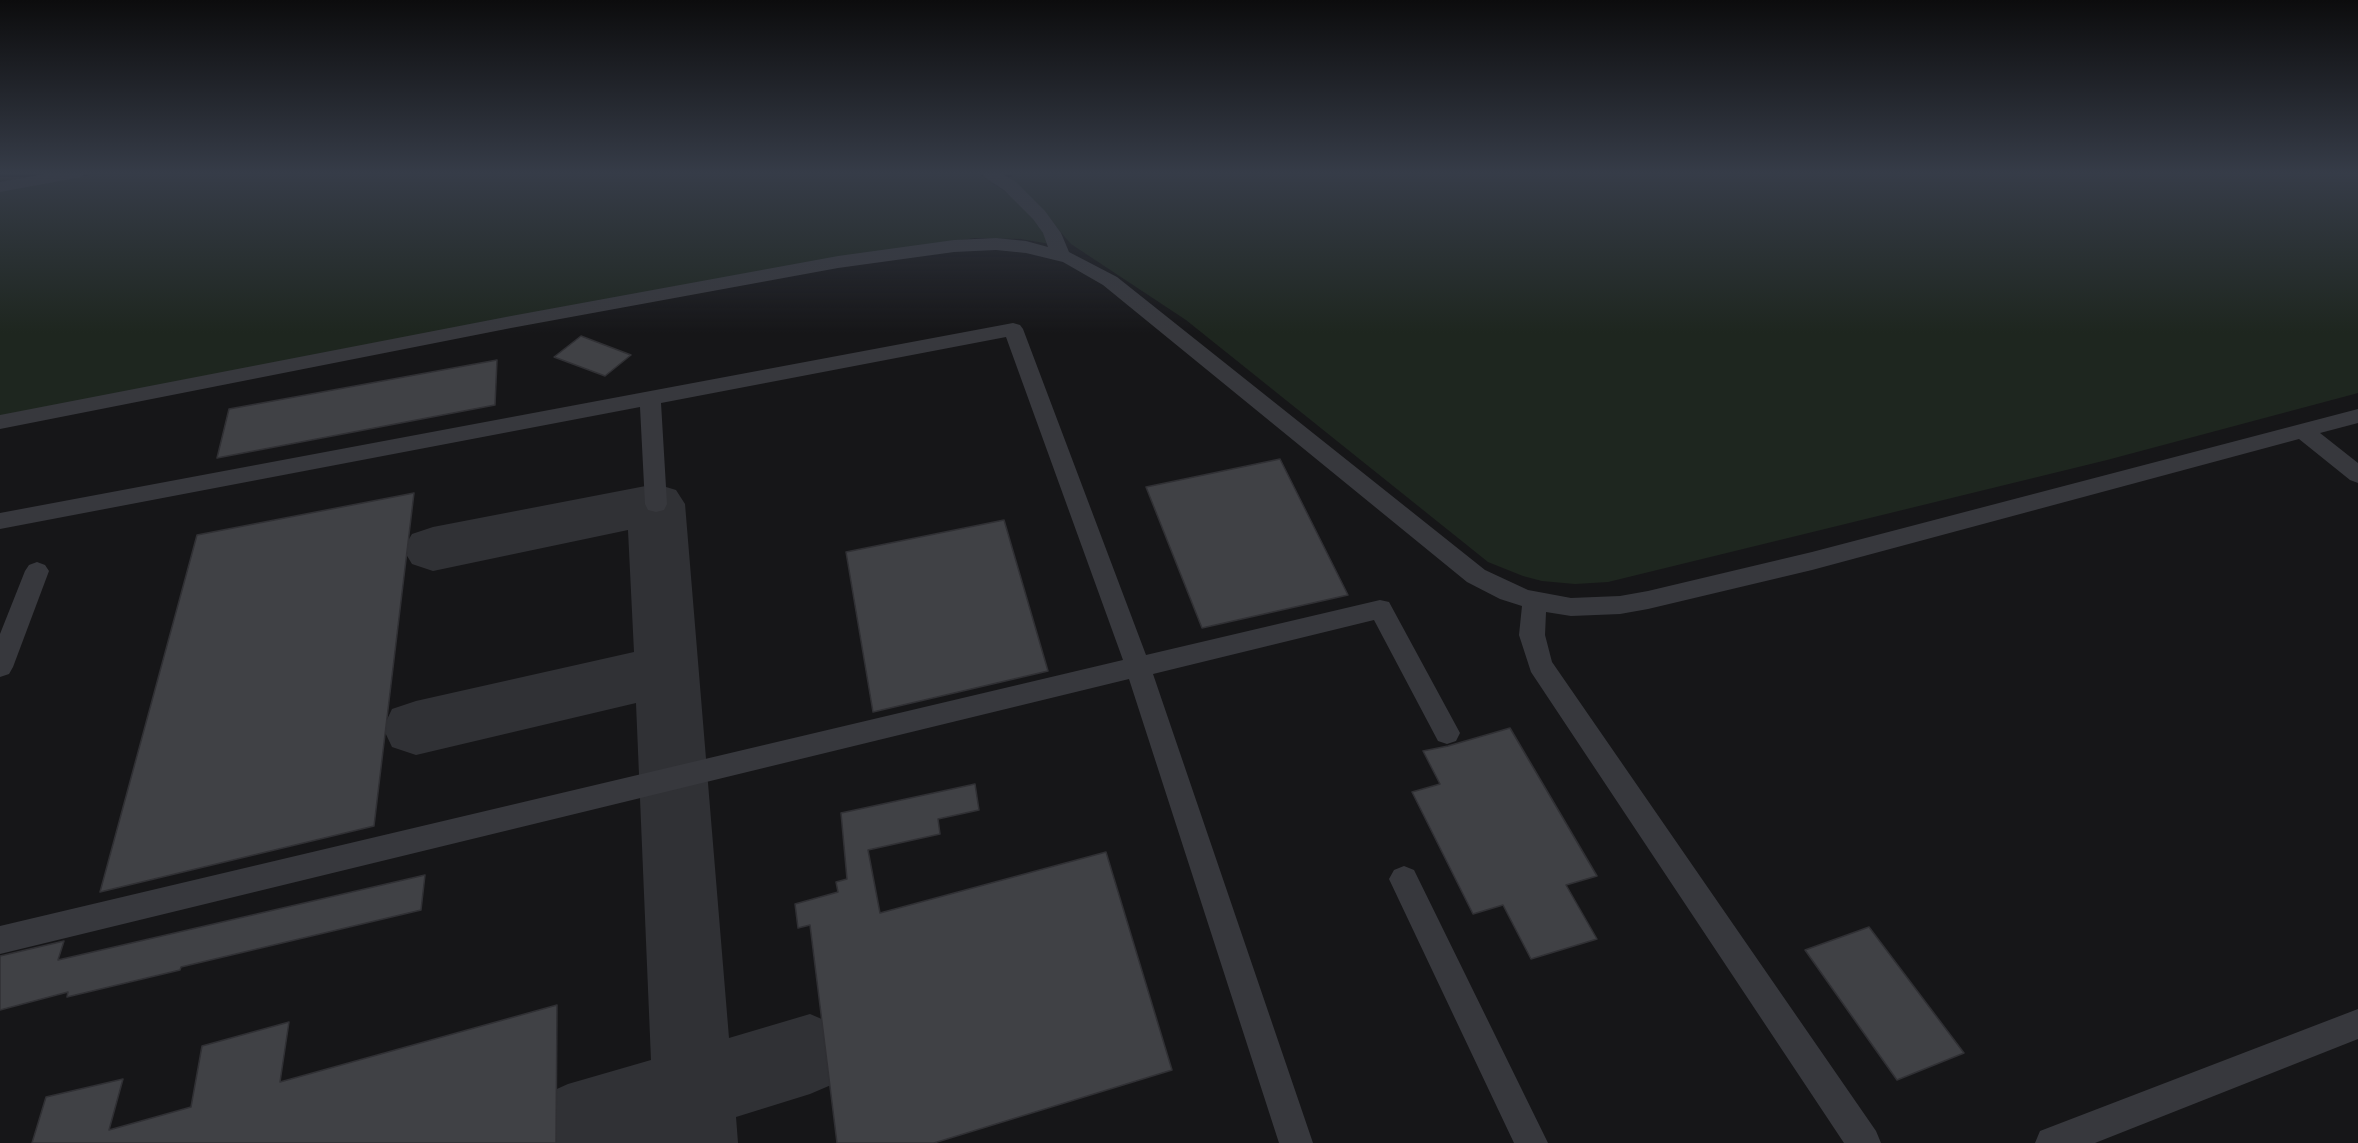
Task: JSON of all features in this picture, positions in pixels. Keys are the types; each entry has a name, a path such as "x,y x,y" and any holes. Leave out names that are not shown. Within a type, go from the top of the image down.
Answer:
{"lane":[{"path":"1047,226 1061,255"},
{"path":"0,422 511,322 838,262 975,244 1026,247 1061,255 1097,272 1122,290 1476,576 1509,593 1535,601 1571,607 1648,600 1812,561 2358,416"},
{"path":"0,521 1013,329 1138,667 1296,1143"},
{"path":"650,398 656,504"},
{"path":"2303,431 2358,475"},
{"path":"0,667 37,571"},
{"path":"1535,601 1532,635 1540,665 1864,1143"},
{"path":"0,940 1380,609 1447,733"},
{"path":"1404,879 1531,1143"},
{"path":"2052,1143 2358,1024"}],"shaded area":[{"path":"0,226 1039,226 1050,244 1021,239 975,238 821,260 0,416"},
{"path":"1056,226 2358,226 2358,393 2107,460 1608,582 1575,584 1542,581 1488,562 1186,320 1071,244"}],"building":[{"path":"581,336 631,355 605,376 554,357"},
{"path":"497,360 495,405 217,458 229,409"},
{"path":"1280,459 1348,595 1202,628 1146,487"},
{"path":"414,493 374,826 100,892 197,535"},
{"path":"1004,520 1048,671 873,712 846,552"},
{"path":"1510,728 1597,876 1566,885 1597,939 1531,959 1503,905 1473,914 1412,792 1440,784 1423,751"},
{"path":"975,784 979,810 938,819 940,834 868,850 880,913 1106,852 1172,1070 934,1143 837,1143 810,925 798,928 795,904 838,892 836,882 847,879 841,813"},
{"path":"425,875 421,910 181,967 180,970 67,997 68,992 0,1010 0,956 64,941 58,960"},
{"path":"1869,927 1964,1053 1897,1080 1805,950"},
{"path":"557,1005 556,1143 32,1143 46,1097 123,1079 109,1130 191,1107 202,1046 289,1022 280,1082"}],"taxiway":[{"path":"433,549 656,504 666,670"},
{"path":"416,728 666,670"},
{"path":"666,670 693,1089"},
{"path":"693,1089 810,1054"},
{"path":"568,1126 693,1089"},
{"path":"693,1089 696,1143"}]}
